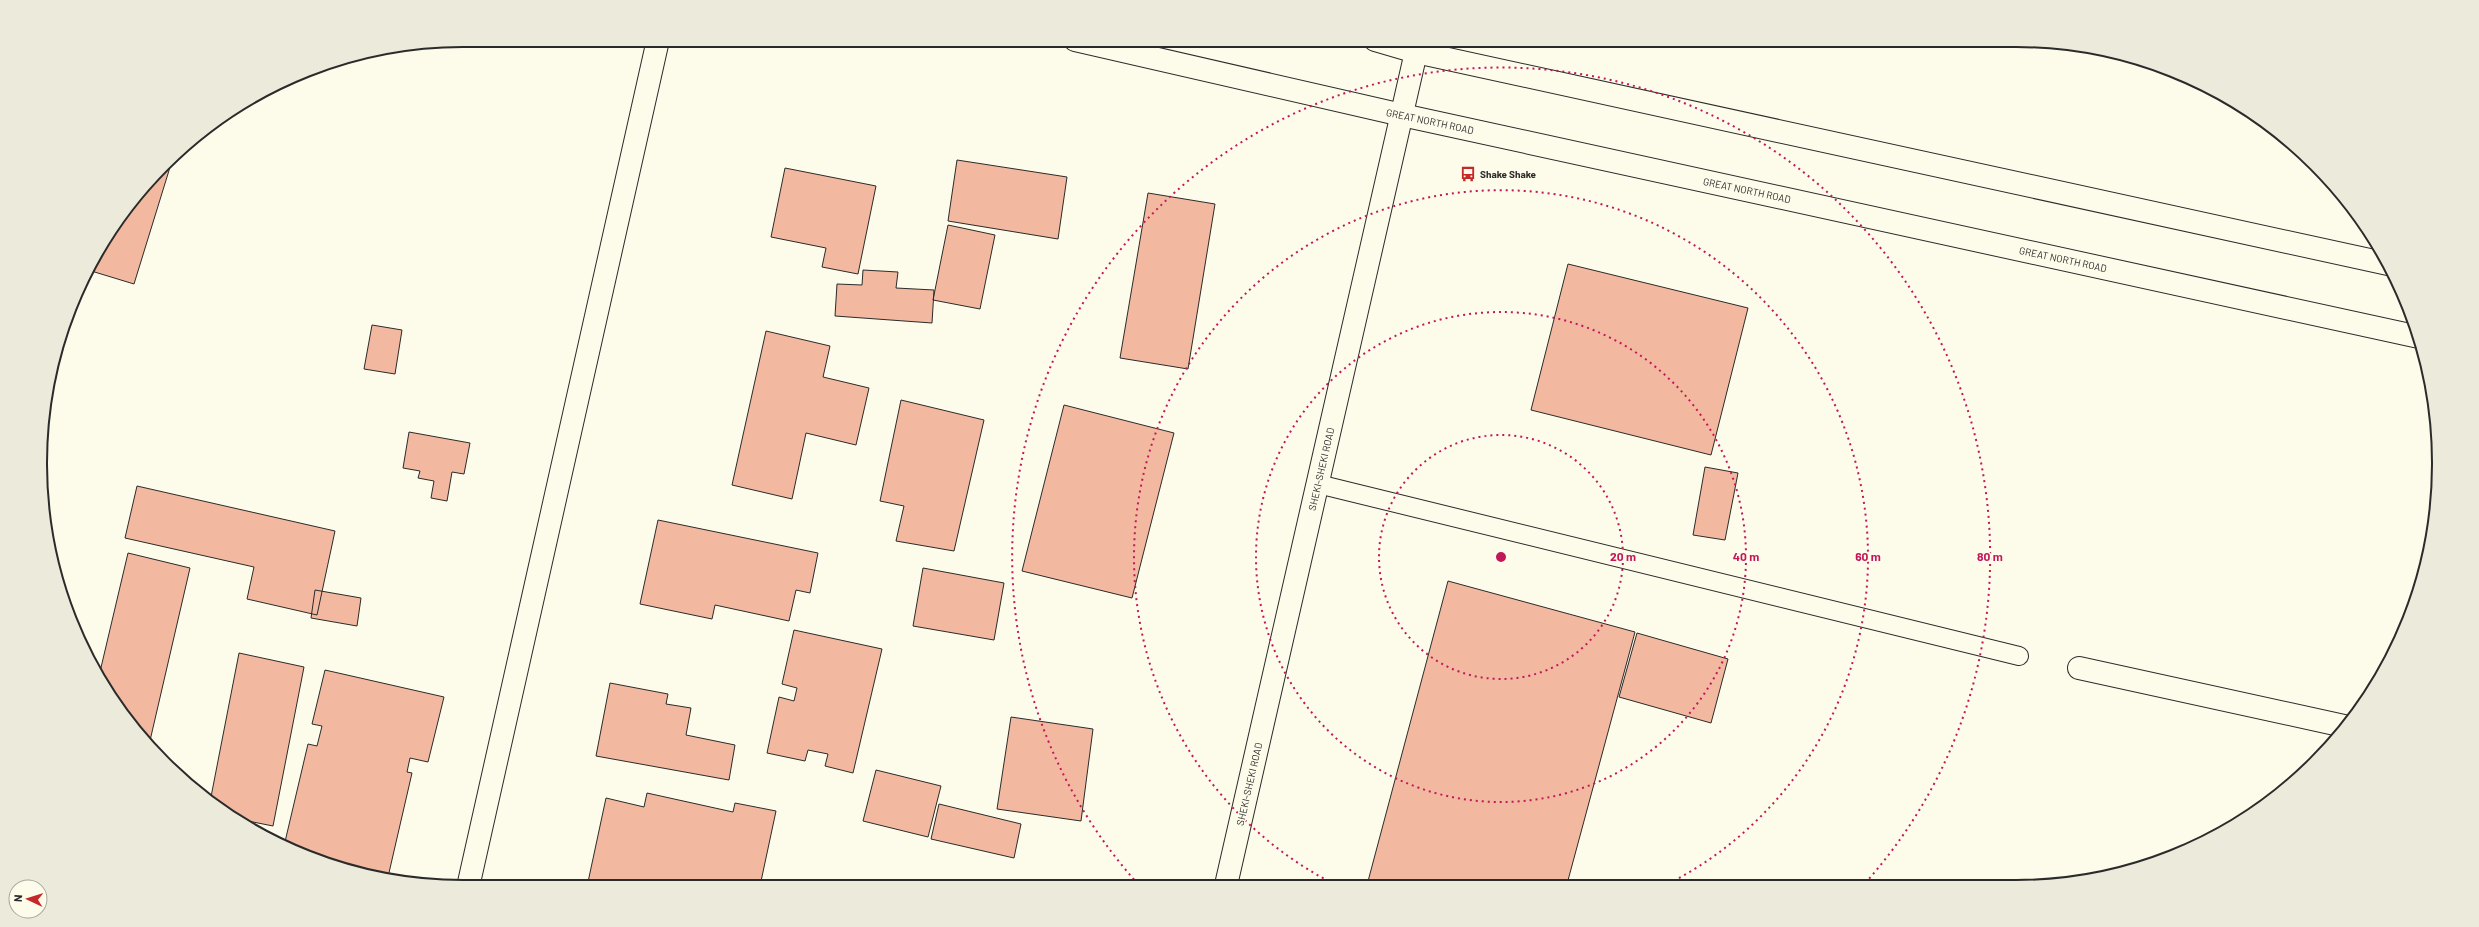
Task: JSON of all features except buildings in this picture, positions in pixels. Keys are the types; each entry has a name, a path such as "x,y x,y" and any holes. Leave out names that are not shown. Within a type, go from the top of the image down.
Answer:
{"main road":[{"path":"470,880 656,47"},
{"name":"GREAT NORTH ROAD","path":"1106,47 1402,115 2411,334"},
{"name":"SHEKI-SHEKI ROAD","path":"1227,880 1402,115 1409,47"},
{"path":"1413,47 2380,262"},
{"path":"2079,668 2340,725"}],"lane":[{"path":"1318,484 2019,656"}],"place":[{"name":"Shake Shake","path":"1468,174"}]}
